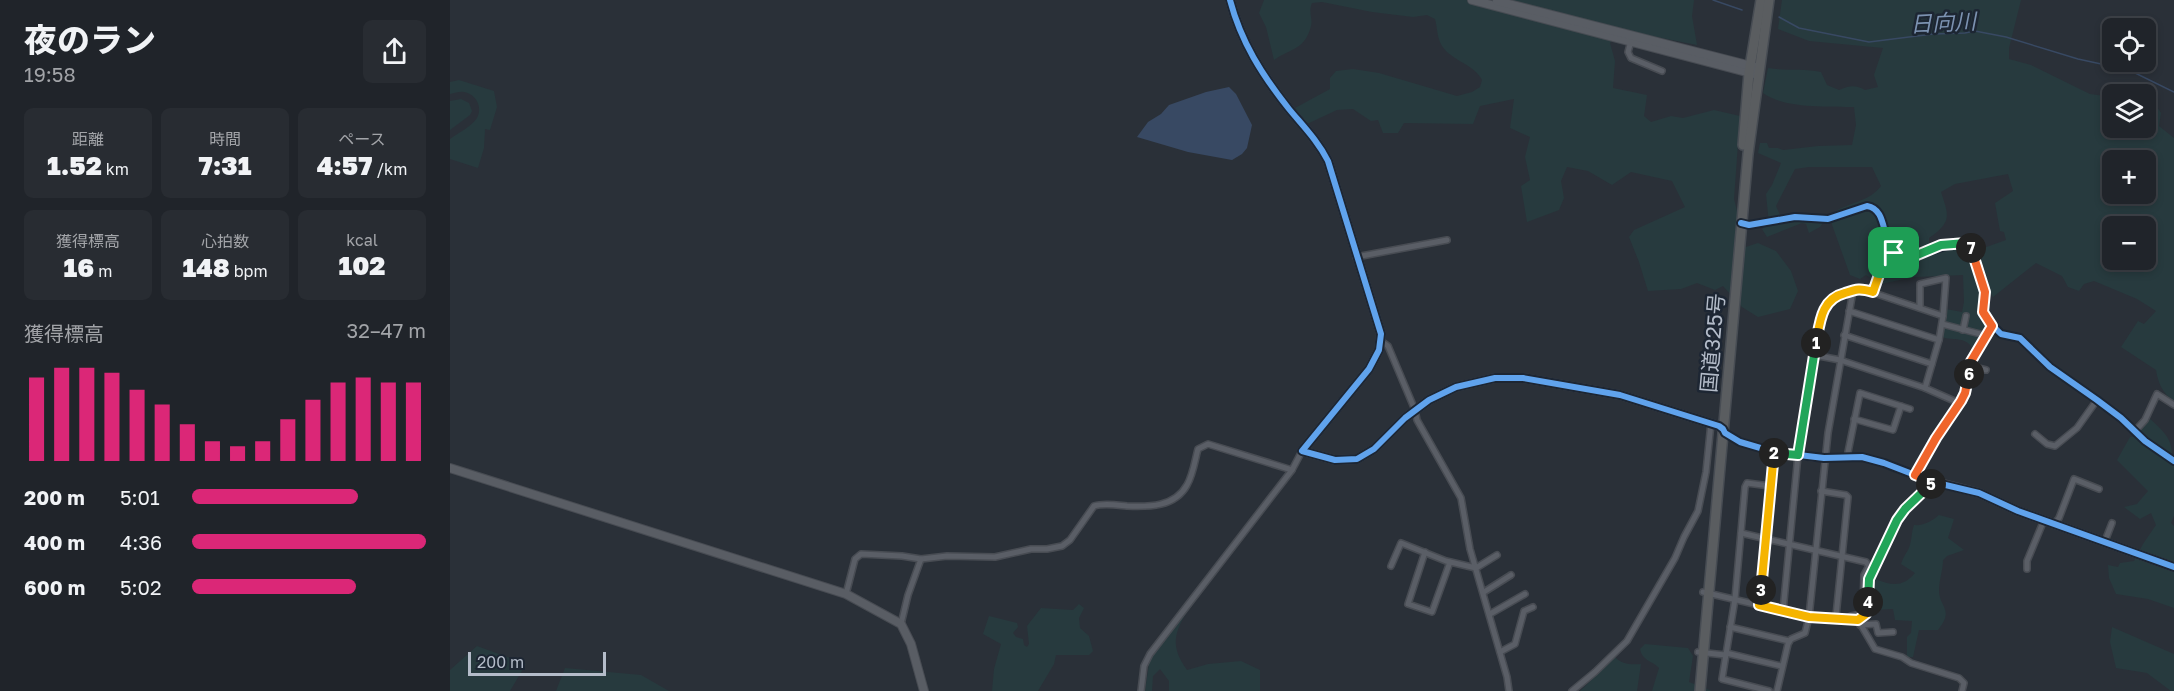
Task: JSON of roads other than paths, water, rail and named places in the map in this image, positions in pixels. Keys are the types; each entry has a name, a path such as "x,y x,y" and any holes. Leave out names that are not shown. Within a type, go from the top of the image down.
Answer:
{"highway":[{"name":"国道325号","path":"1700,691 1701,652 1720,428 1761,0"},
{"name":"国道325号","path":"1720,428 1748,154 1754,70 1769,0"},
{"name":"国道325号","path":"1695,691 1701,652"}],"street":[{"path":"1142,691 1144,666 1154,648 1292,470 1302,451 1369,369 1381,342 1379,326 1325,155 1284,103 1253,57 1242,37 1230,0"},
{"path":"1472,0 1754,70"},
{"path":"1492,0 1631,39"},
{"path":"1631,39 1628,52 1630,58 1662,70"},
{"path":"1741,223 1749,225 1795,217 1828,219 1863,207 1871,207 1879,214 1888,246 1894,253 1910,258 1941,245 1960,243 1969,245 1975,257 1985,292 1983,312 1992,326 2006,337 2020,338 2050,367 2097,400 2160,452 2174,460"},
{"path":"1356,257 1447,240"},
{"path":"1873,292 1881,269 1894,253"},
{"path":"1920,308 1920,284 1946,278 1939,340 1925,388"},
{"path":"1783,611 1798,455 1814,355 1826,303 1838,295 1859,288 1943,316"},
{"path":"1730,627 1789,641 1805,633 1809,617 1824,458 1853,291"},
{"path":"1849,311 1939,340"},
{"path":"1963,330 1966,316"},
{"path":"1942,324 1988,336"},
{"path":"1915,475 1965,393 1970,366 1992,326"},
{"path":"1844,335 1932,364"},
{"path":"1381,342 1388,346 1417,420 1461,498 1470,549 1484,592 1509,691"},
{"path":"1814,355 1840,360 1925,388 1959,404"},
{"path":"1970,366 1986,370"},
{"path":"1302,451 1335,460 1357,459 1374,449 1415,410 1436,396 1456,387 1510,377 1620,394 1720,428 1740,442 1774,452 1824,458 1862,458 1884,463 1936,482 1979,494 2054,524 2174,567"},
{"path":"1847,457 1860,393 1910,409"},
{"path":"2135,431 2145,420 2157,394 2174,405"},
{"path":"2035,434 2047,444 2055,446 2077,428 2097,400"},
{"path":"1854,418 1893,430 1901,406"},
{"path":"1572,691 1627,641 1675,558 1698,511 1706,472 1720,428"},
{"path":"846,594 855,559 861,554 921,559 947,556 995,556 1062,546 1070,540 1094,506 1104,504 1145,507 1165,503 1175,498 1189,483 1198,449 1208,444 1292,470"},
{"path":"1759,605 1774,452"},
{"path":"450,468 846,594 901,624 911,644 924,691"},
{"path":"2054,524 2059,518 2074,480 2099,489"},
{"path":"1859,622 1868,609 1869,579 1897,520 1905,509 1936,482"},
{"path":"1769,691 1722,679 1735,599 1747,483 1770,486"},
{"path":"1821,491 1848,497 1836,616"},
{"path":"2027,569 2027,561 2044,520"},
{"path":"2105,541 2112,523"},
{"path":"1741,533 1862,560 1869,566 1864,575 1861,614 1856,617 1829,618"},
{"path":"1391,566 1401,543 1450,562 1476,568 1497,555"},
{"path":"1425,552 1408,604 1432,612 1450,562"},
{"path":"901,624 908,595 921,559"},
{"path":"1484,592 1511,575"},
{"path":"1706,593 1809,617 1876,624 1878,633 1893,632"},
{"path":"1490,614 1525,594"},
{"path":"1500,652 1515,644 1524,611 1533,607"},
{"path":"1859,622 1875,649 1959,678 1964,683 1962,691"},
{"path":"1777,691 1781,666 1789,641"},
{"path":"1701,652 1726,654 1781,666"}],"water":[{"path":"1229,87 1236,94 1252,125 1247,148 1232,160 1188,152 1137,137 1148,122 1161,114 1169,105 1206,92"}],"waterway":[{"name":"日向川","path":"1713,0 1742,10"},
{"name":"日向川","path":"1779,17 1799,28 1869,42 1975,31 2006,37 2078,59 2129,70 2174,92"}]}
